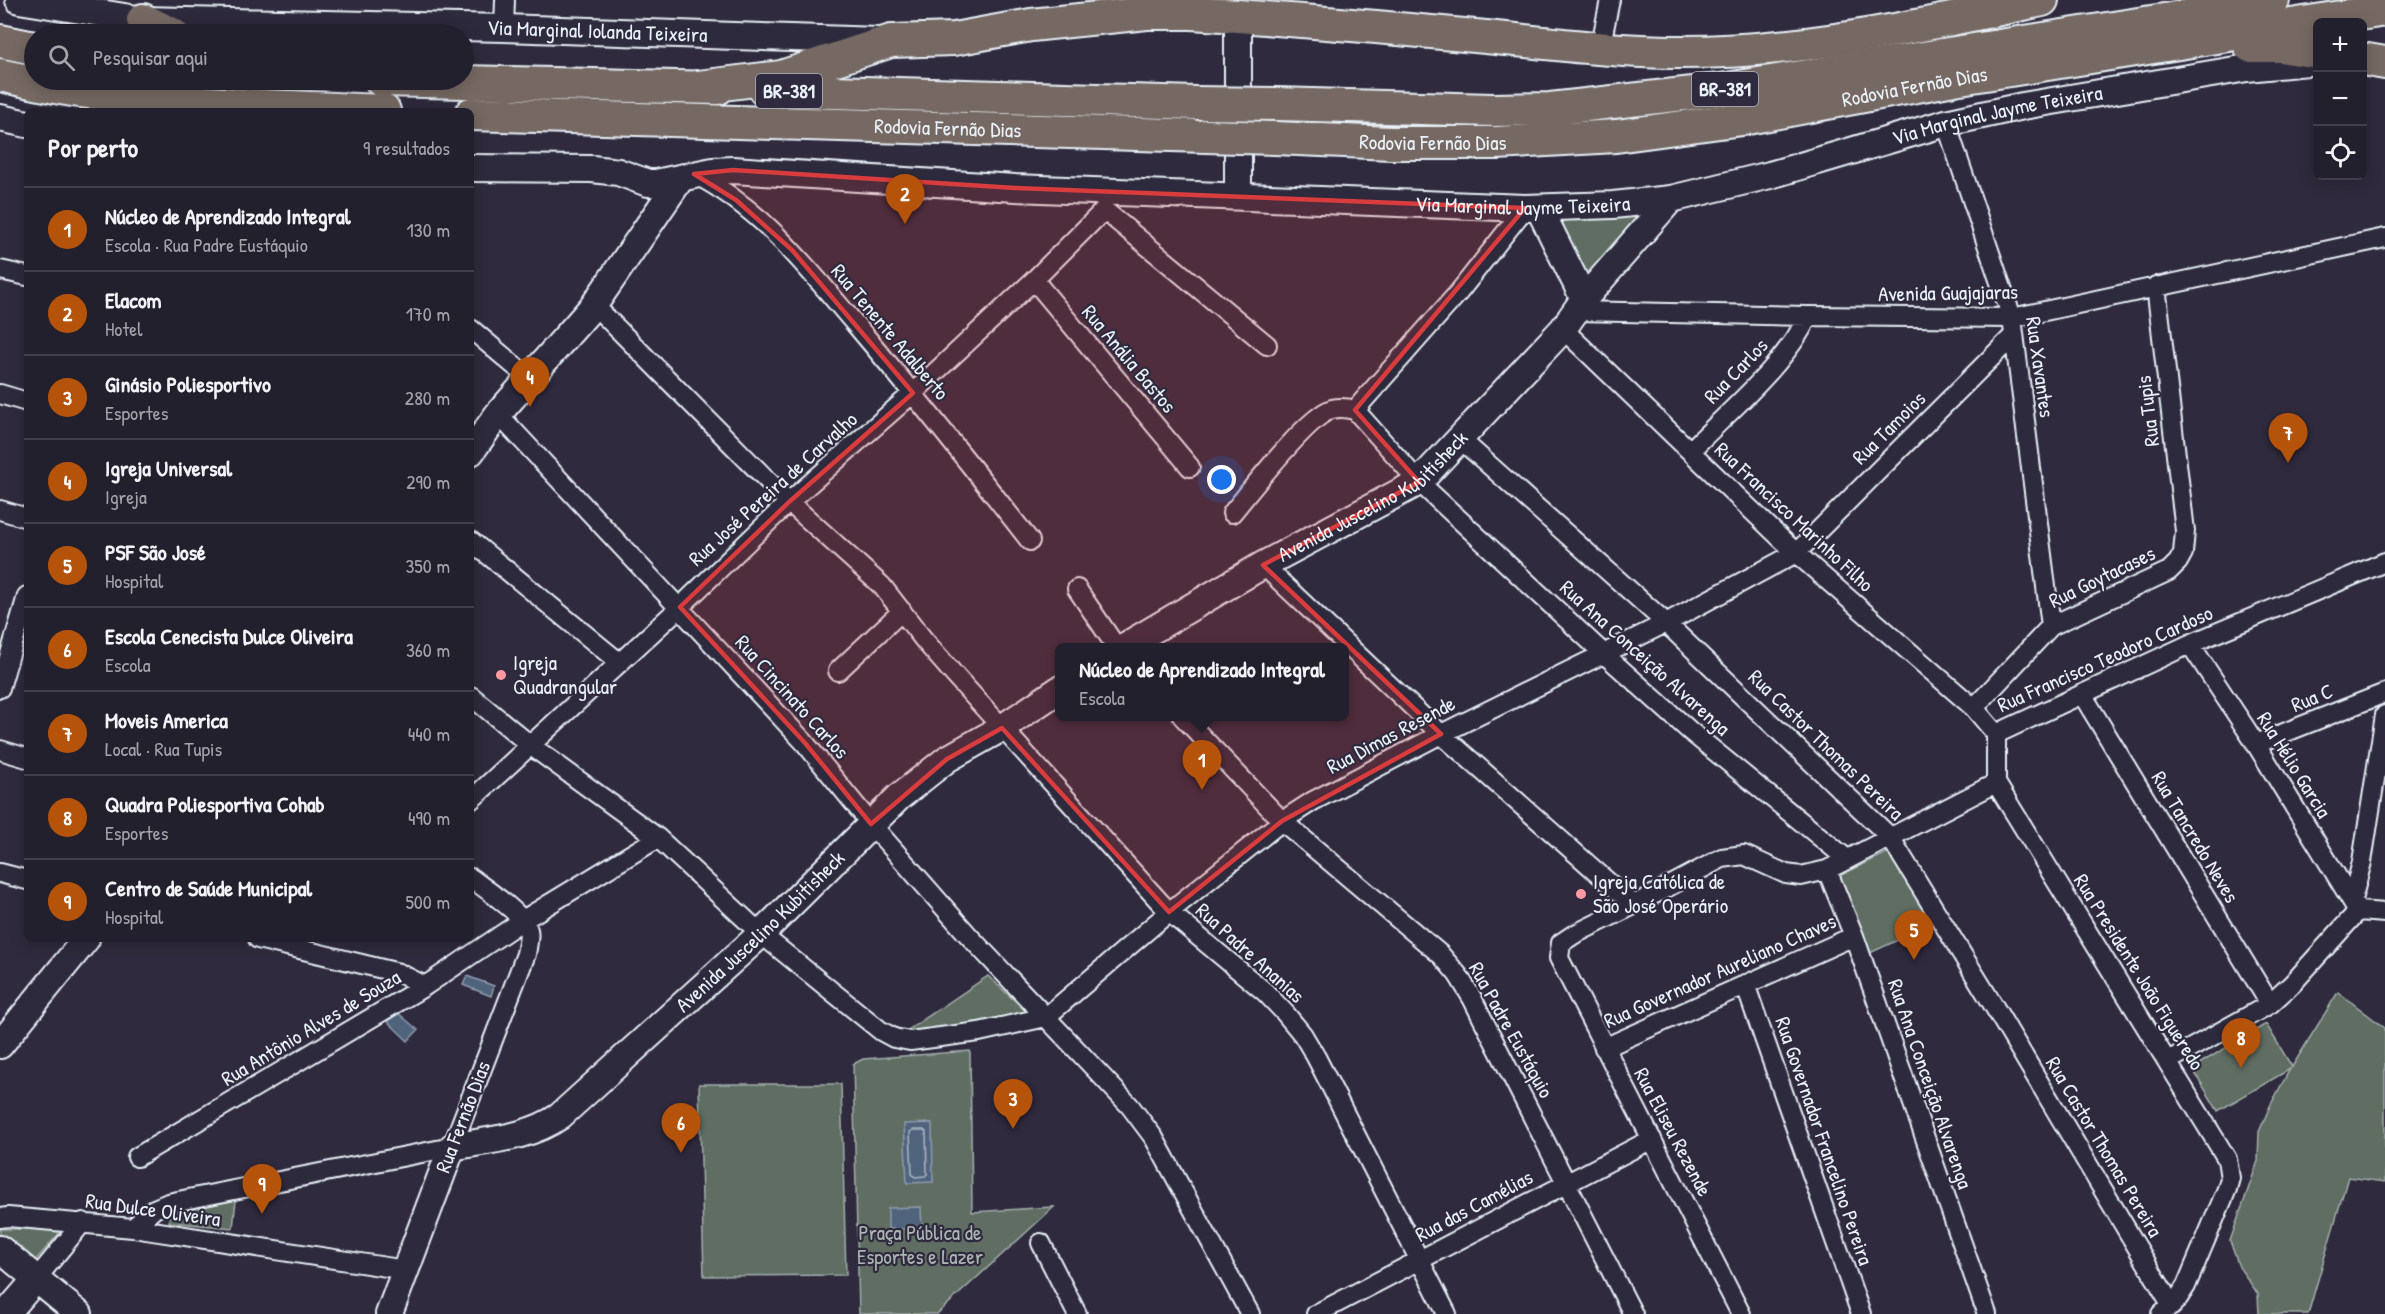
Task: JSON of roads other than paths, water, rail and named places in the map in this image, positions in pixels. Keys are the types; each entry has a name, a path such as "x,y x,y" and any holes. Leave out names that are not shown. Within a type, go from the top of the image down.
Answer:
{"highway":[{"path":"698,87 781,77 891,41 954,39 1031,25 1147,13 1238,16 1600,49 1671,52 1799,45 1945,21 2042,0"},
{"name":"Rodovia Fernão Dias","path":"474,114 1391,143 1497,143 1616,136 1742,119 1954,78 2167,32 2273,0"},
{"name":"Rodovia Fernão Dias","path":"474,82 1196,103 1493,110 1550,108 1720,90 2167,32 2379,12"},
{"path":"1945,21 2103,14 2167,32 2313,51"},
{"path":"143,20 151,24"},
{"path":"0,41 24,46"},
{"path":"2367,60 2385,63"},
{"path":"0,75 24,80"},
{"path":"73,90 232,105 308,108"},
{"path":"78,91 113,108"}],"main road":[{"name":"Via Marginal Iolanda Teixeira","path":"19,0 143,20 324,24"},
{"path":"1238,16 1238,196"},
{"name":"Via Marginal Iolanda Teixeira","path":"474,27 771,35 891,41"},
{"name":"Via Marginal Jayme Teixeira","path":"474,168 592,169 618,172 648,183 696,174 1532,208 1671,199 1770,175 1946,123 2023,106 2247,68 2313,61"},
{"path":"0,118 24,123"},
{"path":"474,448 498,414 594,305 696,174"},
{"name":"Avenida Juscelino Kubitisheck","path":"1130,643 1263,565 1419,482 1574,313 1671,199"},
{"path":"1532,208 1574,313"},
{"name":"Avenida Juscelino Kubitisheck","path":"452,1147 532,1131 547,1125 600,1082 761,934 899,797 947,759 1002,728 1055,692"},
{"path":"0,1045 84,942"},
{"name":"Rua Fernão Dias","path":"389,1314 452,1147"},
{"path":"0,1248 79,1314"},
{"path":"6,1314 37,1278"}],"street":[{"path":"504,28 505,0"},
{"path":"1600,49 1610,0"},
{"name":"Rua Xavantes","path":"1946,123 2013,326 2051,626"},
{"name":"Rua Tenente Adalberto","path":"696,174 736,200 792,250 913,393 1030,541"},
{"path":"1232,513 1311,422 1331,410 1342,407 1355,410 1532,208"},
{"name":"Rua José Pereira de Carvalho","path":"474,797 680,607 789,502 913,393 1034,280 1104,210 1267,345"},
{"name":"Avenida Guajajaras","path":"1574,313 1808,316 2013,326 2156,286 2385,238"},
{"path":"0,270 24,275"},
{"name":"Rua Anália Bastos","path":"1034,280 1190,467"},
{"name":"Rua Tupis","path":"2156,286 2185,531"},
{"name":"Rua Padre Ananias","path":"594,305 789,502 882,586 924,640 1169,912 1265,992 1303,1035 1447,1314"},
{"name":"Rua Francisco Marinho Filho","path":"1574,313 1689,451 1796,553 1974,708 1996,734"},
{"name":"Rua Carlos","path":"1689,451 1783,355 1799,336 1808,316"},
{"name":"Rua Tamoios","path":"1796,553 2013,326"},
{"path":"474,332 529,378"},
{"path":"0,394 24,401"},
{"name":"Rua Ana Conceição Alvarenga","path":"1355,410 1419,482 1603,653 1690,731 1847,859"},
{"name":"Rua Cincinato Carlos","path":"498,414 805,743 871,825 969,936 1110,1083 1154,1138 1250,1314"},
{"name":"Rua Castor Thomas Pereira","path":"1459,438 1666,623 1890,837 1995,1008 2167,1310"},
{"path":"0,510 24,517"},
{"name":"Rua Goytacases","path":"1974,708 2051,626 2169,570 2178,562 2183,553 2185,531"},
{"path":"474,543 620,663"},
{"name":"Rua Dimas Resende","path":"1046,1017 1169,912 1282,821 1313,801 1441,734 1666,623 1796,553"},
{"name":"Rua Francisco Teodoro Cardoso","path":"1996,783 1996,734 2190,644 2385,562"},
{"path":"1263,565 1345,643"},
{"path":"1077,589 1114,643"},
{"path":"0,688 24,606"},
{"path":"838,670 902,611"},
{"name":"Rua Hélio Garcia","path":"2190,644 2256,744 2355,905"},
{"path":"1349,647 1441,734 1634,905 1722,858 1733,855 1744,855 1786,874 1801,876 1827,870 1996,783"},
{"name":"Rua C","path":"2256,744 2385,693"},
{"name":"Rua Tancredo Neves","path":"2082,694 2270,1004"},
{"path":"474,698 530,745 658,837 761,934 881,1031 903,1041 978,1032 1046,1017"},
{"path":"2168,1061 2270,1004 2292,984 2355,905 2385,715"},
{"name":"Rua Padre Eustáquio","path":"1186,721 1282,821 1441,955 1458,975 1472,998 1633,1314"},
{"path":"0,750 24,757"},
{"name":"Rua Presidente João Figueredo","path":"1996,783 2227,1159 2230,1178 2227,1189 2186,1286 2167,1310"},
{"name":"Rua Antônio Alves de Souza","path":"137,1157 425,986 524,920 658,837"},
{"name":"Rua Ana Conceição Alvarenga","path":"1827,870 1854,936 1987,1314"},
{"path":"0,873 24,879"},
{"path":"474,880 524,920"},
{"name":"Rua Eliseu Rezende","path":"1634,905 1566,939 1561,943 1558,954 1741,1314"},
{"path":"2355,905 2385,913"},
{"name":"Rua Fernão Dias","path":"452,1147 526,954 528,931 524,920"},
{"name":"Rua Governador Aureliano Chaves","path":"1604,1048 1854,936"},
{"path":"270,942 399,973 425,986"},
{"name":"Rua Governador Francelino Pereira","path":"1744,984 1861,1314"},
{"name":"Rua das Camélias","path":"1316,1314 1652,1139"},
{"path":"133,1228 154,1209 168,1203 452,1147"},
{"name":"Rua Dulce Oliveira","path":"0,1218 8,1216 133,1228 406,1270"},
{"path":"37,1278 84,1222"},
{"path":"1041,1243 1077,1314"}],"water":[{"path":"467,976 494,986 491,996 463,985"},
{"path":"397,1012 418,1030 408,1041 388,1022"},
{"path":"932,1123 933,1182 907,1183 904,1124"},
{"path":"921,1207 922,1229 888,1229 888,1208"}],"place":[{"name":"Elacom","path":"905,224"},
{"name":"Igreja Universal","path":"530,407"},
{"name":"Moveis America","path":"2288,463"},
{"name":"Igreja Quadrangular","path":"501,675"},
{"name":"Núcleo de Aprendizado Integral","path":"1202,790"},
{"name":"Igreja Católica de São José Operário","path":"1581,894"},
{"name":"PSF São José","path":"1914,960"},
{"name":"Quadra Poliesportiva Cohab","path":"2241,1068"},
{"name":"Ginásio Poliesportivo","path":"1013,1129"},
{"name":"Escola Cenecista Dulce Oliveira","path":"681,1153"},
{"name":"Centro de Saúde Municipal","path":"262,1214"}],"park label":[{"name":"Praça Pública de Esportes e Lazer","path":"920,1245"}]}
